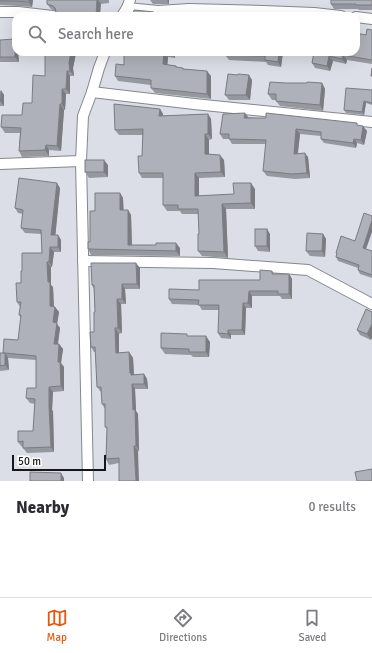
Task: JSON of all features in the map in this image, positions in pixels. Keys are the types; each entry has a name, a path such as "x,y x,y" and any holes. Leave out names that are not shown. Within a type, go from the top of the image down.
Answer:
{"street":[{"path":"126,8 158,11 263,10 297,12"},
{"path":"0,12 12,12"},
{"path":"360,18 372,19"},
{"path":"88,481 81,161 83,116 103,56"},
{"path":"92,92 202,105 372,122"},
{"path":"0,164 81,161"},
{"path":"83,261 213,263 308,270 372,304"}],"building":[{"path":"29,0 29,2 0,1"},
{"path":"47,0 97,0 96,12 56,12 53,6 47,4"},
{"path":"331,0 372,0 372,5 331,4"},
{"path":"134,10 154,12 134,12"},
{"path":"367,29 372,30 372,60 349,56 360,56 360,34 366,35"},
{"path":"12,39 12,56 15,57 0,57 0,40"},
{"path":"45,56 70,56 70,71 67,71 66,89 62,89 62,104 60,104 57,146 46,145 45,150 19,151 21,128 1,127 2,115 22,115 23,103 32,103 33,75 45,76"},
{"path":"124,56 164,56 163,64 176,66 183,69 207,71 207,94 151,88 151,80 115,76 116,64 124,65"},
{"path":"265,56 279,56 278,62 265,60"},
{"path":"313,56 329,56 327,66 312,63"},
{"path":"329,56 343,56 342,59"},
{"path":"228,74 249,75 246,95 225,95"},
{"path":"270,82 322,83 320,105 276,101 276,94 268,94"},
{"path":"346,88 372,90 372,103 364,101 362,112 344,110"},
{"path":"114,104 160,109 159,116 208,114 208,134 205,134 205,154 220,155 221,172 195,173 195,196 234,194 233,183 251,183 251,203 222,204 224,252 198,251 198,209 178,209 178,205 163,205 163,173 139,173 138,156 142,156 143,129 115,130"},
{"path":"245,113 244,118 266,118 266,113 357,123 357,125 363,126 361,140 354,139 353,143 321,139 321,132 296,129 294,154 305,153 307,173 292,174 263,171 266,140 229,139 229,134 220,134 223,114"},
{"path":"85,160 104,160 104,172 85,172"},
{"path":"19,178 57,183 51,235 58,235 58,247 50,247 49,262 47,262 48,282 50,282 50,306 55,307 53,322 57,323 54,344 59,344 58,362 60,362 61,386 49,387 51,447 23,448 23,441 18,442 18,431 33,431 35,399 26,398 27,388 36,388 36,356 5,353 5,365 0,366 0,353 3,353 4,339 18,340 21,302 17,302 16,283 21,283 22,253 42,253 41,230 21,228 23,210 15,208"},
{"path":"95,193 120,193 120,210 128,210 128,245 176,243 176,251 88,249 88,242 90,242 90,211 95,211"},
{"path":"364,213 372,216 363,248 372,251 372,275 358,270 359,265 336,257 341,236 355,241"},
{"path":"255,229 267,229 267,246 255,246"},
{"path":"307,233 323,234 322,251 306,251"},
{"path":"91,263 136,263 137,284 122,284 122,299 117,299 118,328 115,328 116,353 129,352 131,375 144,374 144,384 132,384 133,410 135,409 136,446 134,446 136,481 119,481 119,458 106,459 107,427 105,427 105,404 102,404 101,387 97,387 95,347 91,347 90,332 94,332 95,312 94,285 92,285"},
{"path":"260,270 272,271 272,274 289,274 289,294 278,294 278,291 249,291 248,303 243,303 242,330 228,330 228,334 218,333 219,305 198,305 199,300 169,299 169,289 199,290 199,280 260,280"},
{"path":"366,309 372,312 372,324 367,334 357,330"},
{"path":"161,333 187,334 187,336 206,336 206,352 189,352 189,349 161,348"},
{"path":"372,469 372,481 357,481 355,472"},
{"path":"30,472 61,473 61,481 30,481"}]}
